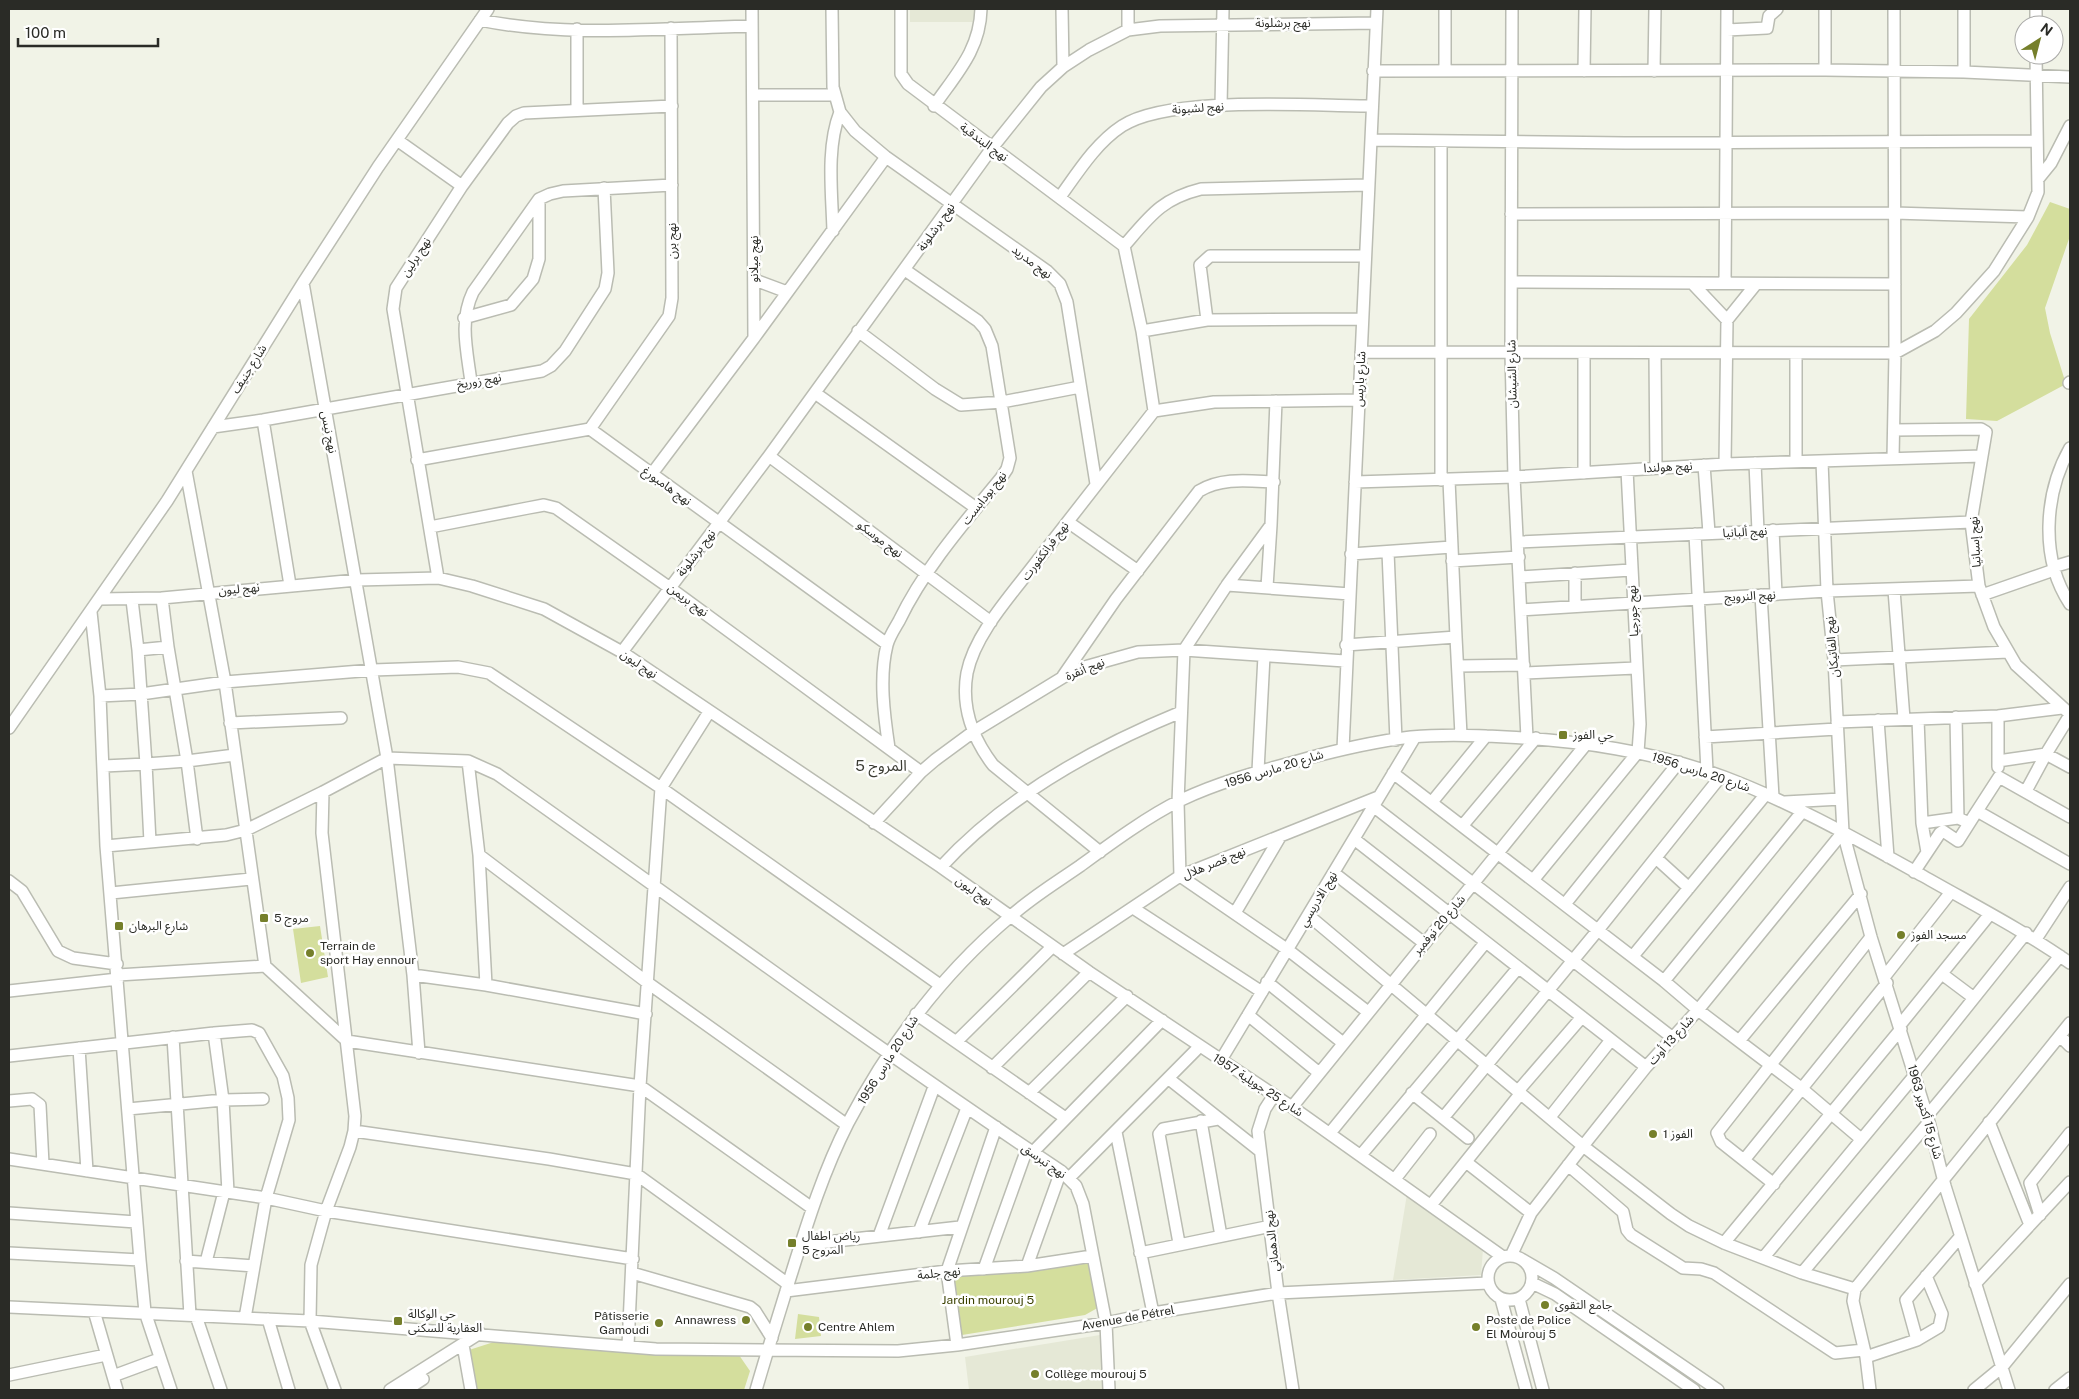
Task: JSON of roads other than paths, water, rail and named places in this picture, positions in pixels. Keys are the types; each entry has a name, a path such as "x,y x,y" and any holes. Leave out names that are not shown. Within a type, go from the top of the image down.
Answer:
{"street":[{"name":"شارع جنيف","path":"9,728 100,599 186,471 303,283 396,140 488,9"},
{"name":"نهج ميلانو","path":"752,9 754,338"},
{"name":"نهج مدريد","path":"832,9 834,95 840,112 855,131 886,157 1048,271 1060,284 1067,302 1096,484"},
{"name":"نهج البندقية","path":"901,9 901,74 908,84 934,106 1124,246"},
{"path":"934,106 976,42 981,9"},
{"path":"1062,9 1063,67"},
{"path":"1128,9 1128,30"},
{"path":"1220,106 1223,9"},
{"name":"شارع باريس","path":"1343,749 1345,661 1350,594 1364,256 1377,9"},
{"path":"1445,9 1445,70"},
{"name":"شارع الشيشان","path":"1512,9 1510,71 1511,353 1514,477 1519,542 1521,610 1531,738"},
{"path":"1584,71 1585,9"},
{"path":"1654,71 1655,9"},
{"path":"1725,283 1727,9"},
{"path":"1727,30 1767,28 1769,16 1777,9"},
{"path":"1825,9 1825,70"},
{"path":"1893,458 1895,353 1894,9"},
{"path":"1964,9 1964,72"},
{"path":"480,20 504,25 577,29 752,26"},
{"name":"نهج برشلونة","path":"622,652 769,456 992,148 1041,87 1063,67 1089,50 1128,30 1160,26 1223,23 1376,23"},
{"name":"نهج برن","path":"590,430 669,316 672,298 671,28"},
{"path":"577,29 577,110"},
{"path":"1361,352 1895,353 1935,332 1968,300 2007,253 2028,217 2038,192 2036,65"},
{"path":"1373,71 1825,70 1964,72 2070,77"},
{"path":"754,95 834,95"},
{"name":"نهج برلين","path":"438,578 393,309 396,288 462,186 508,123 516,116 577,110 672,106"},
{"name":"نهج لشبونة","path":"1060,197 1107,137 1124,124 1168,110 1220,106 1371,106"},
{"path":"833,231 832,142 840,112"},
{"path":"2038,179 2051,162 2070,126"},
{"path":"396,140 462,186"},
{"path":"1370,140 1441,142 2036,141"},
{"path":"1441,142 1440,352 1445,480 1452,547 1461,735"},
{"path":"651,475 886,157"},
{"path":"471,382 464,318 466,307 473,292 539,199 563,191 672,185"},
{"path":"1358,400 1214,402 1154,412 1142,331 1124,246 1162,204 1187,192 1201,188 1368,185"},
{"name":"نهج زوريخ","path":"213,427 542,371 551,366 565,351 595,308 605,289 608,273 604,188"},
{"path":"464,318 511,305 533,279 539,259 539,199"},
{"path":"1512,214 1726,212 1894,213 2028,217"},
{"path":"1207,320 1200,265 1203,259 1210,256 1364,256"},
{"name":"نهج بودابست","path":"889,748 884,718 883,683 887,644 906,605 926,573 1009,463 1002,402 992,346 985,329 978,321 905,270"},
{"path":"755,280 787,292"},
{"path":"1512,282 1895,284"},
{"name":"نهج نيس","path":"303,283 373,670 387,758 413,975 419,1052"},
{"path":"1692,283 1727,320"},
{"path":"1725,464 1727,320 1756,284"},
{"path":"1142,331 1207,320 1362,319"},
{"path":"858,331 935,389 961,405 1002,402 1080,387"},
{"path":"1584,353 1584,472"},
{"path":"1655,353 1656,468"},
{"path":"1796,354 1796,461"},
{"path":"815,393 976,508"},
{"path":"1267,587 1274,482 1276,401"},
{"name":"نهج فرانكفورت","path":"1100,852 1026,794 993,765 981,749 973,732 965,696 967,672 991,622 1096,484 1154,412"},
{"path":"263,420 290,585"},
{"path":"417,460 590,430"},
{"name":"نهج هامبورغ","path":"590,430 887,644"},
{"name":"نهج إسبانيا","path":"1894,430 1984,430 1986,436 1970,522 1980,590 1994,627 2008,652 2025,674 2067,712"},
{"path":"2070,448 2057,473 2050,508 2050,538 2054,569 2070,604"},
{"name":"نهج موسكو","path":"769,456 991,622"},
{"name":"نهج هولندا","path":"1355,482 1514,477 1796,461 1982,456"},
{"name":"نهج الفاتيكان","path":"1822,461 1827,591 1834,660 1843,832"},
{"path":"1755,463 1758,531"},
{"path":"1704,465 1709,533"},
{"name":"نهج جورجيا","path":"1627,470 1640,724 1638,752"},
{"path":"186,471 225,682 251,879 265,966 347,1040 640,1086 812,1208"},
{"path":"1060,679 1199,491 1209,485 1223,482 1274,482"},
{"name":"نهج بريمن","path":"430,527 549,506 567,514 922,772"},
{"path":"1068,522 1138,571"},
{"name":"نهج ألبانيا","path":"1519,542 1970,522"},
{"path":"1271,525 1227,585 1184,650 1178,802 1180,876 1288,950 1368,1012"},
{"path":"1773,530 1776,594"},
{"path":"1695,534 1707,771"},
{"path":"1351,554 1452,547"},
{"path":"1388,552 1396,740"},
{"path":"1452,560 1519,556"},
{"name":"نهج النرويج","path":"1521,610 1827,591 1980,590 2054,569 2070,562"},
{"path":"1520,577 1632,570"},
{"path":"1575,574 1575,606"},
{"name":"نهج ليون","path":"100,599 132,600 162,598 209,592 357,580 438,578 472,586 544,610 622,652 1011,916"},
{"path":"1227,585 1350,594"},
{"path":"1894,590 1904,719"},
{"path":"1633,956 1770,795 1761,595"},
{"path":"162,598 197,839"},
{"path":"132,600 138,650 150,842"},
{"path":"91,612 100,696 106,846 145,1312 159,1359 171,1390"},
{"path":"1346,645 1456,637"},
{"path":"138,650 168,647"},
{"name":"نهج أنقرة","path":"874,823 922,772 973,732 1060,679 1088,666 1138,652 1184,650 1345,661"},
{"path":"1834,660 2008,652"},
{"path":"1258,771 1264,656"},
{"path":"100,696 174,691 225,682 373,670 458,666 489,673 662,788 940,985"},
{"path":"1459,666 1525,669 1636,668"},
{"path":"628,1346 640,1086 662,788 709,712"},
{"path":"941,867 1026,794 1098,750 1181,712"},
{"path":"1705,737 1768,734 1878,720 2067,712 2026,791"},
{"path":"1914,872 1941,832 1958,841 1998,777 1998,716"},
{"path":"230,723 341,718"},
{"path":"867,731 884,718"},
{"path":"1956,718 1958,818"},
{"path":"1918,719 1922,823 1927,852"},
{"path":"1878,720 1888,857"},
{"name":"شارع 20 مارس 1956","path":"756,1390 812,1208 848,1125 889,1054 916,1014 940,985 1011,916 1100,852 1178,802 1258,771 1343,749 1415,737 1461,735 1531,738 1587,743 1638,752 1707,771 1770,795 1843,832 2036,939 2070,963"},
{"path":"1432,802 1486,736"},
{"name":"نهج الادريسي","path":"1221,1060 1415,737"},
{"path":"1463,825 1531,738"},
{"name":"شارع 20 نوفمبر","path":"1292,1106 1587,743"},
{"path":"1534,879 1638,752"},
{"path":"1998,761 2046,754 2070,768"},
{"path":"104,766 187,761 235,755"},
{"path":"106,846 197,839 246,830 387,758 468,761 478,855 486,985"},
{"name":"نهج تبرسق","path":"468,761 497,774 655,884 934,1087 1065,1175 1076,1186 1083,1204 1106,1323 1109,1390"},
{"path":"1565,904 1679,762"},
{"path":"1393,773 1633,956 1698,1010 1801,1088 1861,1139"},
{"path":"1443,1118 1546,990 1598,930 1721,776"},
{"path":"1998,777 2070,817"},
{"path":"323,792 322,833 339,989 347,1040 354,1131 313,1253 310,1321 335,1390"},
{"path":"1784,803 1841,798"},
{"path":"1376,802 1473,885 1571,962 1673,1038"},
{"name":"نهج قصر هلال","path":"1063,954 1180,876 1376,802"},
{"path":"1977,811 2070,864"},
{"path":"1664,981 1802,812"},
{"path":"1922,823 1958,818 1969,823"},
{"name":"شارع 15 أكتوبر 1963","path":"1843,832 1871,937 1901,1027 1960,1237 2009,1390"},
{"name":"شارع 13 أوت","path":"1507,1256 1531,1213 1583,1146 1646,1067 1698,1010 1843,832"},
{"path":"1235,913 1280,837"},
{"path":"1354,839 1646,1067"},
{"path":"478,855 648,982 848,1125"},
{"path":"1656,858 1689,888"},
{"path":"1334,873 1424,944"},
{"path":"111,893 251,879"},
{"path":"9,881 22,890 58,951 73,958 118,972"},
{"path":"2036,939 2070,887"},
{"path":"1744,1160 1886,980 1951,892"},
{"path":"1739,1041 1861,894"},
{"path":"1133,908 1265,987 1343,1043"},
{"path":"1724,1243 1832,1116 1990,914"},
{"path":"1308,915 1583,1146 1671,1214 1689,1226 1724,1243 1802,1273 1855,1289"},
{"name":"شارع 25 جويلية 1957","path":"1011,916 1089,972 1292,1106 1431,1205 1507,1256"},
{"path":"1764,1257 2026,934"},
{"path":"1774,1184 1721,1142 1717,1133 1769,1064 1871,937"},
{"path":"1330,1133 1485,943"},
{"path":"956,1041 1052,946"},
{"path":"1802,1273 2060,956"},
{"path":"9,991 118,972 265,966"},
{"path":"1361,1155 1518,968"},
{"path":"992,1068 1089,972"},
{"path":"1942,974 1974,998"},
{"path":"413,975 486,985 646,1014"},
{"path":"1029,1093 1127,996"},
{"path":"916,1014 1064,1117"},
{"path":"1248,1015 1318,1072"},
{"path":"1431,1205 1582,1017"},
{"path":"984,1269 1030,1150 1162,1020"},
{"path":"1870,1390 1865,1353 1853,1301 1855,1289 2070,1023"},
{"path":"9,1056 214,1033 252,1030 259,1033 283,1076 288,1098 289,1120 266,1198 245,1318"},
{"path":"206,1262 226,1192 223,1100 214,1033"},
{"path":"2060,1036 2070,1046"},
{"path":"172,1037 186,1261 193,1316 221,1390"},
{"path":"1550,1117 1611,1040"},
{"path":"1027,1266 1065,1175 1116,1132 1200,1046"},
{"path":"79,1048 87,1171"},
{"path":"1169,1079 1260,1151"},
{"path":"879,1236 934,1087"},
{"path":"1412,1093 1468,1138"},
{"name":"نهج الدهماني","path":"1274,1095 1260,1120 1258,1132 1278,1293 1293,1390"},
{"path":"9,1101 32,1099 40,1105 43,1164"},
{"path":"128,1109 223,1100 263,1099"},
{"path":"919,1232 967,1108"},
{"path":"1178,1243 1159,1139 1163,1129 1218,1119"},
{"path":"1200,1121 1221,1236"},
{"path":"1989,1122 2030,1225"},
{"path":"957,1345 947,1271 960,1227 996,1127"},
{"path":"354,1131 549,1159 636,1174 787,1288"},
{"path":"1116,1132 1153,1312"},
{"path":"1395,1179 1430,1134"},
{"path":"2040,1215 2030,1183 2068,1142"},
{"path":"9,1159 266,1198 326,1211 633,1259"},
{"path":"1466,1162 1531,1213"},
{"path":"1568,1165 1623,1212 1627,1230 1631,1235 1682,1268 1702,1270 1714,1274 1835,1353 1865,1353 1917,1340 1938,1327 1942,1319 1926,1276"},
{"path":"1975,1284 2070,1182"},
{"path":"9,1213 136,1222"},
{"path":"1140,1253 1178,1243 1271,1226"},
{"path":"800,1245 960,1227"},
{"path":"1917,1340 1906,1300 1960,1237"},
{"path":"9,1253 140,1260"},
{"name":"نهج جلمة","path":"787,1288 947,1271 1027,1266 1092,1256"},
{"path":"1526,1390 1500,1299 1495,1295 1488,1283 1491,1267 1507,1256 1523,1260 1554,1278 1718,1390"},
{"path":"1500,1299 1519,1299 1525,1296 1532,1283 1529,1266 1523,1260"},
{"path":"186,1261 254,1266"},
{"path":"632,1273 750,1307 755,1311 772,1338"},
{"name":"Avenue de Pétrel","path":"9,1307 310,1321 480,1333 656,1349 898,1351 957,1345 1106,1323 1153,1312 1278,1293 1488,1283"},
{"path":"1532,1283 1555,1294 1694,1390"},
{"path":"1974,1390 2002,1366 2070,1284"},
{"path":"1519,1299 1543,1390"},
{"path":"94,1311 117,1390"},
{"path":"268,1319 288,1390"},
{"path":"406,1390 464,1349 480,1333"},
{"path":"390,1390 464,1349"},
{"path":"464,1349 471,1390"},
{"path":"9,1375 106,1355"},
{"path":"113,1376 159,1359"},
{"path":"2054,1390 2070,1378"}],"place":[{"name":"حي الفوز","path":"1563,735"},
{"name":"مروج 5","path":"264,918"},
{"name":"شارع البرهان","path":"119,926"},
{"name":"مسجد الفوز","path":"1901,935"},
{"name":"Terrain de sport Hay ennour","path":"310,953"},
{"name":"الفوز 1","path":"1653,1134"},
{"name":"رياض اطفال المروج 5","path":"792,1243"},
{"name":"جامع التقوى","path":"1545,1305"},
{"name":"Annawress","path":"746,1320"},
{"name":"حي الوكالة العقارية للسكنى","path":"398,1321"},
{"name":"Pâtisserie Gamoudi","path":"659,1323"},
{"name":"Centre Ahlem","path":"808,1327"},
{"name":"Poste de Police El Mourouj 5","path":"1476,1327"},
{"name":"Collège mourouj 5","path":"1035,1374"}],"district":[{"name":"المروج 5","path":"881,766"}],"park label":[{"name":"Jardin mourouj 5","path":"988,1300"}]}
